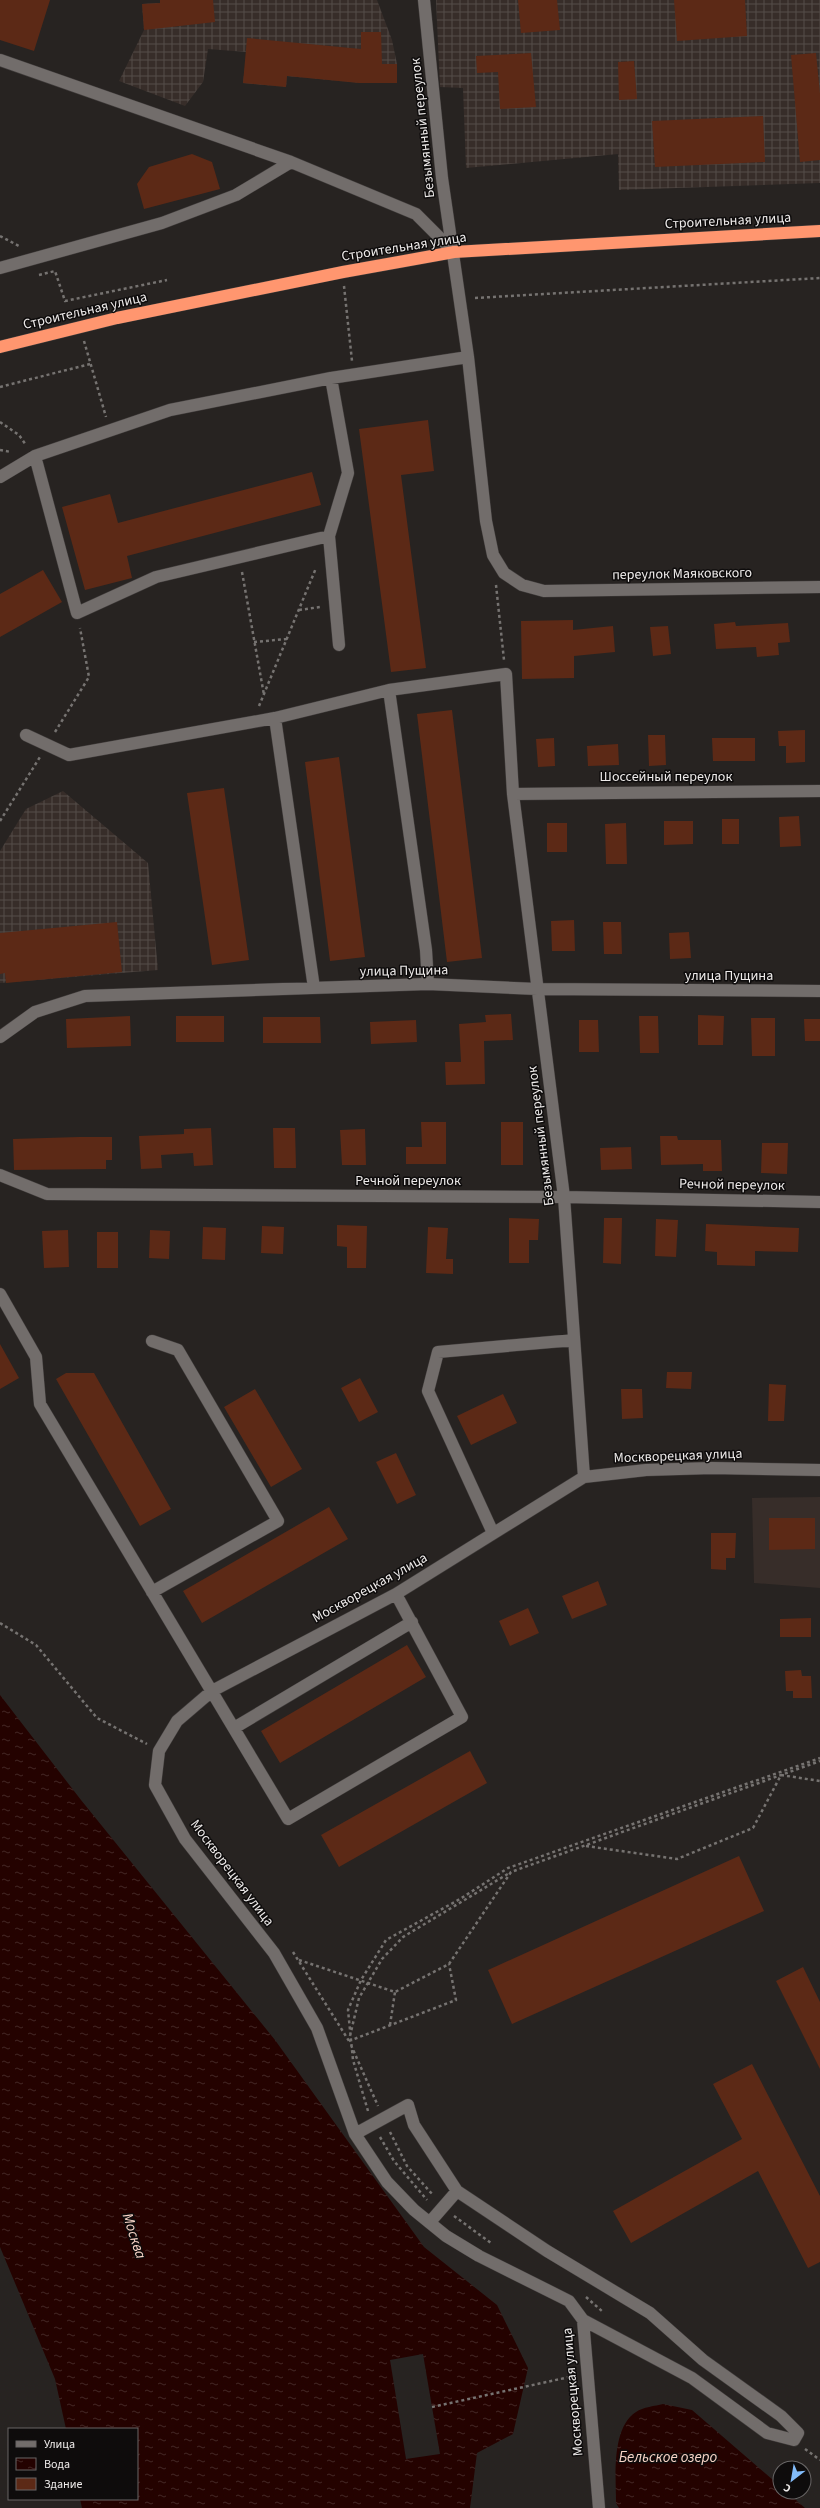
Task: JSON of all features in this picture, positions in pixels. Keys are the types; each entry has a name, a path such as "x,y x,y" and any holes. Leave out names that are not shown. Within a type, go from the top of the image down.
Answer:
{"highway":[{"name":"Строительная улица","path":"0,347 116,318 343,272 454,252 820,231"}],"street":[{"name":"Безымянный переулок","path":"424,0 442,178 461,299 468,357"},
{"path":"0,60 291,162 416,214 454,252"},
{"path":"0,268 162,223 236,195 291,162"},
{"path":"0,477 35,456 170,410 331,378 468,357"},
{"name":"переулок Маяковского","path":"468,357 486,521 493,555 504,573 522,585 544,591 820,587"},
{"path":"331,378 348,473 329,536 339,645"},
{"path":"35,456 77,613 156,577 329,536"},
{"name":"Безымянный переулок","path":"506,674 513,794 564,1197 584,1477"},
{"path":"26,735 69,755 274,718 389,690 506,674"},
{"path":"389,690 426,950 428,984"},
{"path":"274,718 314,988"},
{"name":"Шоссейный переулок","path":"513,794 820,791"},
{"name":"улица Пущина","path":"0,1037 35,1012 85,996 428,984 537,989 820,991"},
{"name":"Речной переулок","path":"0,1175 47,1194 564,1197 820,1202"},
{"path":"0,1294 36,1357 40,1404 288,1819 462,1717 396,1594"},
{"path":"493,1533 428,1390 438,1352 574,1340"},
{"path":"152,1341 178,1350 278,1521 152,1592"},
{"name":"Москворецкая улица","path":"600,2508 582,2320 569,2301 479,2256 446,2236 387,2182 355,2134 317,2028 274,1953 185,1839 155,1784 159,1751 177,1721 212,1691 396,1594 584,1477 668,1469 820,1470"},
{"path":"234,1728 412,1622"},
{"path":"355,2134 408,2105 414,2125 457,2191 547,2250 650,2313 703,2360 781,2416 798,2433 794,2440 767,2433 692,2378 582,2320"},
{"path":"430,2222 457,2191"}],"path":[{"path":"56,271 65,301 167,280"},
{"path":"343,272 353,375"},
{"path":"461,299 820,278"},
{"path":"82,334 110,431"},
{"path":"0,387 90,364"},
{"path":"0,422 19,435 35,456"},
{"path":"493,555 506,674"},
{"path":"240,557 264,695"},
{"path":"253,722 317,566"},
{"path":"299,610 335,606"},
{"path":"0,821 89,677 77,613"},
{"path":"254,642 287,639"},
{"path":"0,1623 36,1645 97,1718 159,1751"},
{"path":"349,2041 348,2010 361,1980 386,1940 460,1899 508,1868 820,1758"},
{"path":"349,2041 359,1998 382,1959 403,1938 511,1872 820,1761"},
{"path":"781,1775 820,1781"},
{"path":"585,1846 677,1859 753,1828 781,1775"},
{"path":"189,1815 237,1878"},
{"path":"299,1960 396,1992 449,1964 511,1872"},
{"path":"289,1948 299,1960 349,2041 383,2118 407,2166 443,2207 480,2237 493,2244"},
{"path":"349,2041 456,2000 449,1964"},
{"path":"390,2026 396,1992"},
{"path":"580,2291 609,2317"},
{"path":"432,2407 588,2373"}],"shaded area":[{"path":"160,0 377,0 392,40 397,64 397,83 361,83 287,76 286,87 243,83 247,52 208,49 203,82 185,106 119,81 144,30 142,4 160,3"},
{"path":"436,0 820,0 820,183 619,190 618,154 466,168 463,88 440,87"},
{"path":"63,791 148,863 158,970 0,983 0,851 26,809"},
{"path":"820,1497 820,1588 754,1583 752,1498"}],"water":[{"name":"Москва","path":"0,1695 81,1800 275,2040 424,2247 497,2305 528,2368 513,2434 477,2453 470,2508 82,2508 80,2500 138,2500 138,2428 66,2428 55,2379 0,2247"},
{"name":"Бельское озеро","path":"663,2404 692,2410 772,2479 772,2500 796,2500 805,2508 619,2508 616,2503 616,2467 622,2429 628,2419 636,2412"}],"pier":[{"path":"423,2354 440,2454 406,2459 390,2360"}],"building":[{"path":"0,0 50,0 34,51 0,40"},
{"path":"160,0 213,0 215,22 144,30 142,4 160,3"},
{"path":"518,0 557,0 560,30 521,33"},
{"path":"674,0 745,0 747,36 677,41"},
{"path":"361,32 381,32 382,64 397,64 397,83 359,83 287,76 286,87 243,83 247,38 361,49"},
{"path":"531,53 536,107 500,109 498,72 477,73 476,56"},
{"path":"816,53 820,94 820,160 800,162 791,55"},
{"path":"634,61 637,99 619,100 618,62"},
{"path":"763,116 765,162 655,167 652,121"},
{"path":"192,154 212,162 220,189 144,209 137,184 149,167"},
{"path":"428,420 434,471 401,475 426,668 391,672 359,429"},
{"path":"312,472 321,505 127,556 132,578 85,590 62,507 110,494 118,523"},
{"path":"43,570 62,602 0,637 0,594"},
{"path":"573,620 573,630 613,626 615,652 574,656 574,678 522,679 521,621"},
{"path":"735,622 736,626 788,623 790,642 778,643 779,655 757,657 756,647 716,649 714,624"},
{"path":"668,626 671,654 653,656 650,627"},
{"path":"452,710 482,958 447,962 417,714"},
{"path":"805,730 805,762 786,763 786,746 779,746 778,731"},
{"path":"648,735 665,735 666,765 649,766"},
{"path":"554,738 555,766 538,767 536,739"},
{"path":"712,738 755,738 755,761 713,761"},
{"path":"618,744 619,765 588,766 587,746"},
{"path":"339,757 365,957 330,961 305,762"},
{"path":"224,788 249,960 212,965 187,793"},
{"path":"799,816 801,846 780,847 779,817"},
{"path":"722,819 739,819 739,844 722,844"},
{"path":"664,821 693,821 693,844 664,845"},
{"path":"547,823 567,823 567,852 547,852"},
{"path":"626,823 627,864 606,864 605,824"},
{"path":"574,920 575,951 552,951 551,921"},
{"path":"117,922 122,972 6,983 5,973 0,974 0,933"},
{"path":"603,922 621,922 622,954 604,954"},
{"path":"689,932 691,958 670,959 669,933"},
{"path":"511,1014 513,1040 484,1041 485,1084 446,1085 445,1062 461,1062 459,1024 486,1022 485,1015"},
{"path":"698,1015 724,1016 723,1045 698,1045"},
{"path":"130,1016 131,1046 67,1048 66,1019"},
{"path":"176,1016 224,1016 224,1042 176,1042"},
{"path":"639,1016 658,1016 659,1053 640,1053"},
{"path":"263,1017 320,1017 321,1043 263,1043"},
{"path":"751,1018 775,1018 775,1056 752,1056"},
{"path":"804,1019 820,1019 820,1041 805,1041"},
{"path":"416,1020 417,1042 371,1044 370,1022"},
{"path":"579,1020 598,1020 599,1052 579,1052"},
{"path":"421,1122 446,1122 446,1164 406,1164 406,1147 422,1147"},
{"path":"501,1122 523,1122 523,1165 501,1165"},
{"path":"211,1128 213,1165 194,1166 193,1153 161,1155 162,1168 141,1169 139,1136 184,1134 184,1129"},
{"path":"273,1128 295,1128 296,1168 274,1168"},
{"path":"365,1129 366,1165 342,1165 340,1130"},
{"path":"660,1136 677,1136 678,1140 721,1140 722,1171 703,1171 703,1164 661,1165"},
{"path":"112,1137 112,1160 106,1160 106,1169 14,1170 13,1139"},
{"path":"762,1143 788,1143 787,1174 761,1173"},
{"path":"631,1147 632,1169 601,1170 600,1148"},
{"path":"509,1218 539,1219 538,1240 529,1240 529,1263 509,1263"},
{"path":"604,1218 622,1218 621,1264 603,1263"},
{"path":"656,1219 678,1220 676,1257 655,1256"},
{"path":"706,1224 799,1228 798,1252 755,1251 755,1266 717,1265 717,1252 705,1251"},
{"path":"337,1225 367,1226 366,1268 347,1268 347,1247 337,1246"},
{"path":"262,1226 284,1227 283,1254 261,1253"},
{"path":"203,1227 226,1228 225,1260 202,1259"},
{"path":"428,1227 448,1228 446,1259 453,1259 453,1274 426,1273"},
{"path":"68,1230 69,1267 44,1268 42,1231"},
{"path":"150,1230 170,1231 169,1259 149,1258"},
{"path":"97,1232 118,1232 118,1268 97,1268"},
{"path":"0,1344 19,1378 0,1389"},
{"path":"667,1372 692,1372 691,1389 666,1388"},
{"path":"66,1373 94,1373 171,1509 140,1526 56,1379"},
{"path":"360,1378 378,1412 359,1422 341,1388"},
{"path":"769,1384 786,1385 784,1421 768,1421"},
{"path":"255,1389 302,1469 271,1487 224,1407"},
{"path":"621,1389 642,1389 643,1418 622,1419"},
{"path":"503,1394 517,1423 471,1445 457,1416"},
{"path":"396,1453 416,1495 397,1504 376,1462"},
{"path":"329,1507 348,1539 202,1623 183,1591"},
{"path":"769,1518 815,1518 815,1549 769,1550"},
{"path":"711,1533 736,1533 735,1558 726,1558 726,1570 711,1569"},
{"path":"598,1581 607,1605 572,1619 562,1596"},
{"path":"528,1608 539,1633 510,1646 499,1621"},
{"path":"811,1618 811,1637 780,1637 780,1619"},
{"path":"407,1645 426,1677 280,1763 261,1731"},
{"path":"801,1670 802,1676 811,1676 812,1698 793,1698 793,1691 786,1691 785,1671"},
{"path":"470,1751 487,1783 339,1867 321,1835"},
{"path":"739,1856 764,1911 512,2024 488,1970"},
{"path":"803,1967 820,2002 820,2069 776,1981"},
{"path":"752,2064 820,2196 820,2262 808,2268 758,2171 631,2243 613,2211 742,2139 713,2084"}]}
